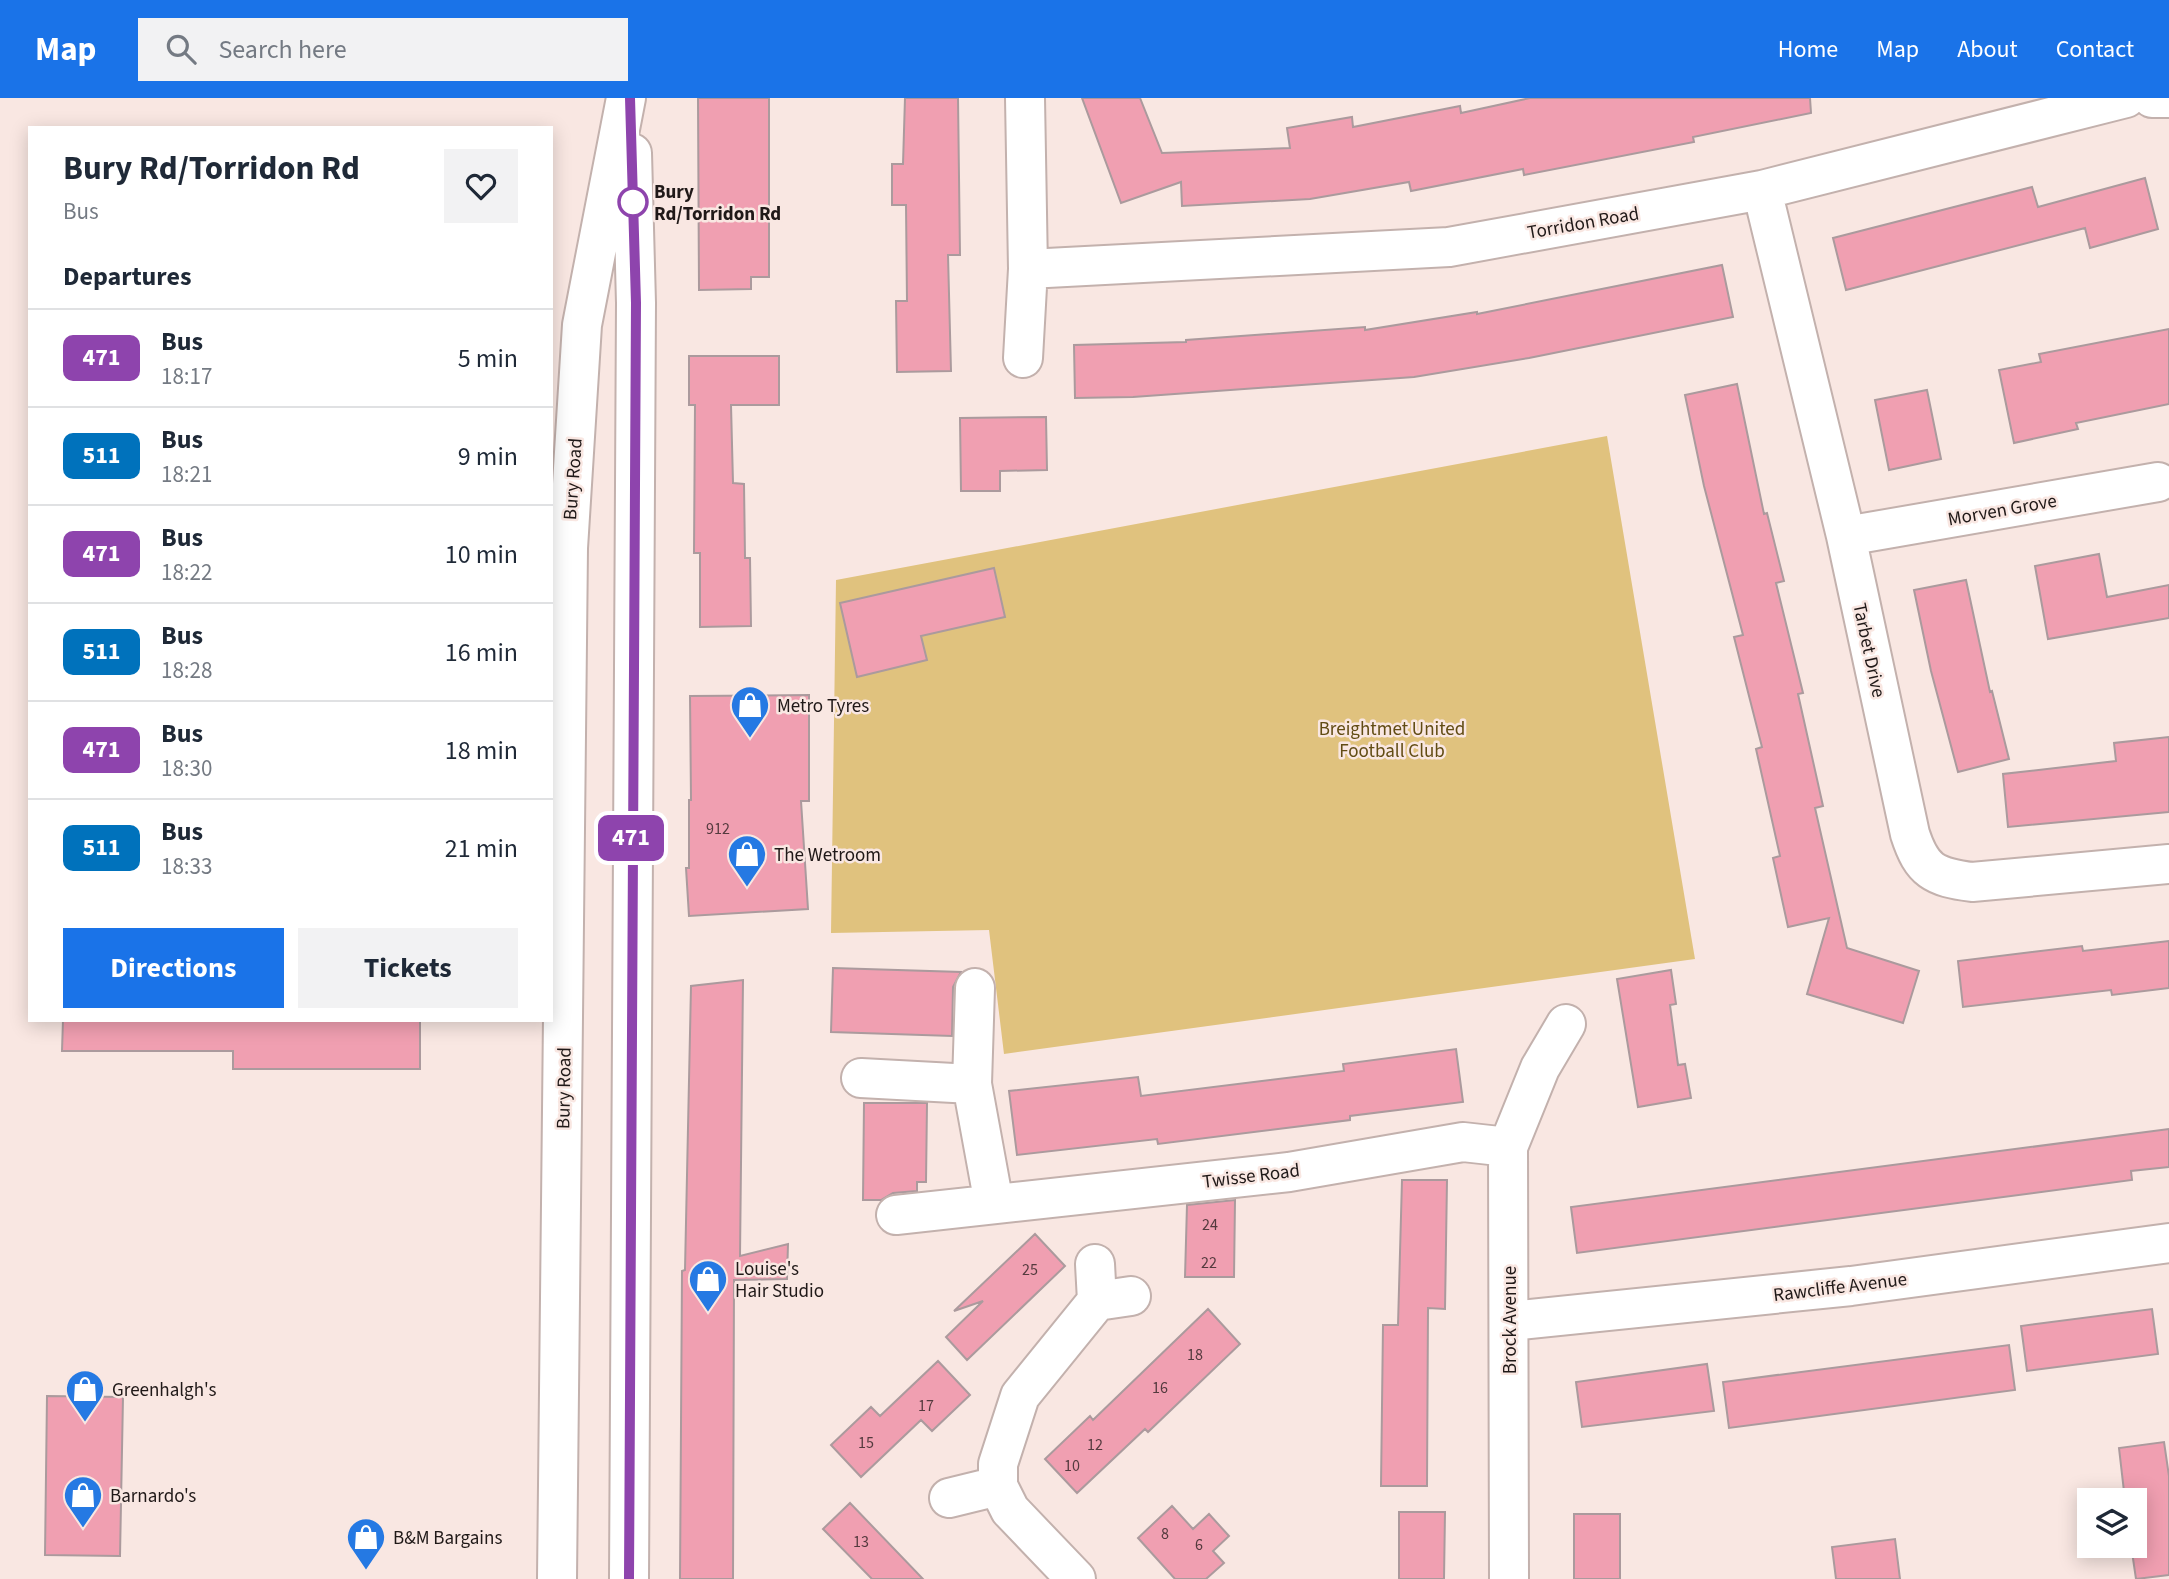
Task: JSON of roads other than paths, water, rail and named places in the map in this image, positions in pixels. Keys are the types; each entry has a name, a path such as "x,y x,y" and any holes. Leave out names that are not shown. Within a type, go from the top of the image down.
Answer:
{"main road":[{"name":"Bury Road","path":"557,1579 568,548 582,325 628,98"},
{"name":"Bury Road","path":"628,98 636,303 629,1579"},
{"path":"1023,358 1028,269 1025,98"},
{"name":"Torridon Road","path":"1028,269 1449,247 1762,190 2126,98"},
{"path":"2152,98 2169,99"},
{"name":"Tarbet Drive","path":"1762,190 1846,536 1916,853 1929,872 1952,880 1972,882 2169,864"},
{"name":"Morven Grove","path":"1846,536 2158,482"},
{"path":"975,988 972,1084 994,1204"},
{"name":"Brock Avenue","path":"1509,1579 1508,1147 1526,1062 1566,1024"},
{"path":"861,1078 972,1084"},
{"name":"Twisse Road","path":"896,1214 1289,1172 1463,1142 1508,1147"},
{"name":"Rawcliffe Avenue","path":"1510,1321 1851,1286 2169,1242"},
{"path":"1076,1579 1010,1510 998,1486 998,1464 1020,1396 1114,1299 1095,1264"},
{"path":"949,1498 998,1486"}],"place":[{"name":"Bury Rd/Torridon Rd","path":"633,202"},
{"name":"Metro Tyres","path":"750,739"},
{"name":"The Wetroom","path":"747,888"},
{"name":"Louise's Hair Studio","path":"708,1313"},
{"name":"Greenhalgh's","path":"85,1423"},
{"name":"Barnardo's","path":"83,1529"},
{"name":"B&M Bargains","path":"366,1571"}],"park label":[{"name":"Breightmet United Football Club","path":"1392,739"}]}
